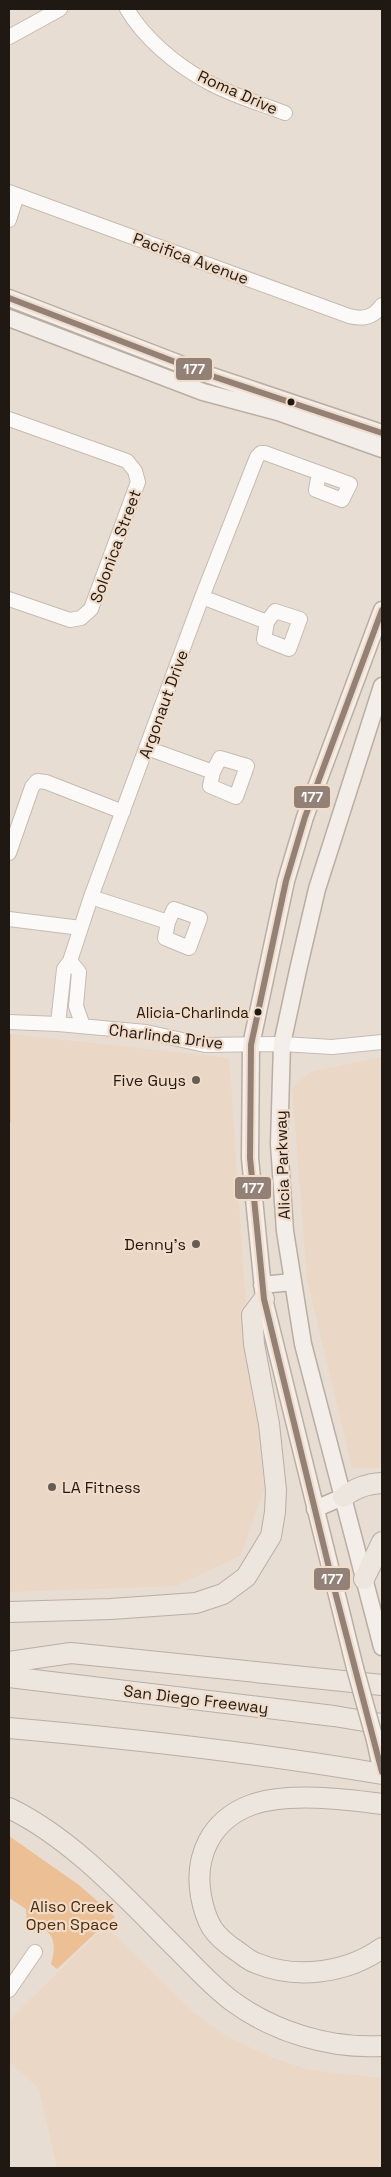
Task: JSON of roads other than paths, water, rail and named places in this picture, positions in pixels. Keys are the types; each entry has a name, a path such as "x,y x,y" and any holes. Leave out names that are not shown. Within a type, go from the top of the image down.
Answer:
{"highway":[{"path":"9,1612 110,1609 196,1603 223,1594 246,1577 271,1536 275,1512 276,1490 269,1424 262,1396 254,1344 252,1315 263,1292"},
{"path":"348,1493 366,1484 382,1483"},
{"path":"364,1579 382,1542"},
{"path":"9,1662 71,1653 382,1686"},
{"name":"San Diego Freeway","path":"9,1677 334,1716 382,1724"},
{"path":"9,1728 98,1736 382,1773"},
{"path":"382,1804 316,1798 269,1800 250,1806 229,1817 206,1845 199,1864 198,1881 204,1911 212,1929 229,1946 255,1963 290,1973 320,1972 354,1963 371,1956 382,1948"},
{"path":"9,1808 57,1837 124,1897 216,1988 233,2002 262,2020 313,2040 364,2047 382,2046"}],"main road":[{"path":"9,298 209,375 382,433"},
{"path":"9,318 203,392 278,412 382,449"},
{"name":"Alicia Parkway","path":"382,610 305,816 286,881 251,1044 250,1158 263,1292 315,1509 382,1773"},
{"name":"Alicia Parkway","path":"382,686 317,889 282,1044 279,1144 285,1231 303,1344 348,1493 364,1579 382,1647"},
{"path":"263,1292 292,1282"},
{"path":"315,1509 348,1493"}],"street":[{"path":"9,37 60,9"},
{"name":"Roma Drive","path":"127,9 137,25 161,50 206,81 285,113"},
{"path":"9,220 13,193"},
{"name":"Pacifica Avenue","path":"13,193 349,316 362,318 378,309"},
{"name":"Solonica Street","path":"9,419 127,461 135,471 138,482 92,610 82,618 70,620 9,598"},
{"name":"Argonaut Drive","path":"58,1024 64,969 70,961 91,897 256,457 260,453 265,453 320,473"},
{"path":"202,597 267,622"},
{"path":"147,748 213,772"},
{"path":"9,853 32,787 37,781 46,782 123,812"},
{"path":"91,897 168,922"},
{"path":"9,919 81,928"},
{"path":"70,961 79,972 76,1006 83,1026"},
{"name":"Charlinda Drive","path":"9,1022 58,1024 146,1032 204,1045 282,1044 332,1047 382,1042"},
{"path":"9,1990 35,1952"}],"place":[{"name":"Alicia-Charlinda","path":"258,1012"},
{"name":"Five Guys","path":"196,1080"},
{"name":"Denny's","path":"196,1244"},
{"name":"LA Fitness","path":"52,1487"}],"park label":[{"name":"Aliso Creek Open Space","path":"72,1915"}]}
